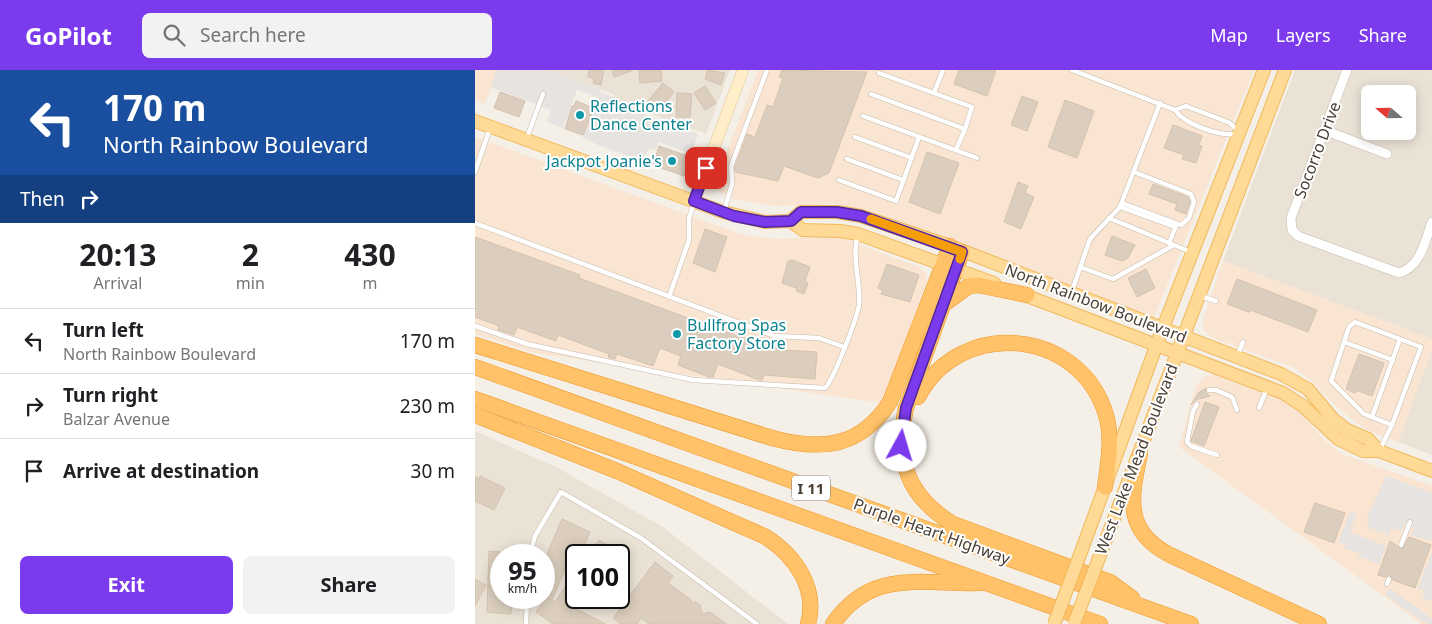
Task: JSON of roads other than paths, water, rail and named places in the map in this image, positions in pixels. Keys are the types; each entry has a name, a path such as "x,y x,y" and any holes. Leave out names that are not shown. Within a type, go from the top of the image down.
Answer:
{"highway":[{"path":"475,345 772,438 811,446 836,443 855,436 869,427 890,402 956,249"},
{"path":"948,267 944,304 906,408 901,446 904,466 915,488 931,510 944,519 962,528 1110,582 1147,608"},
{"path":"944,304 969,286 978,285 1027,296"},
{"path":"944,519 923,493 912,470 908,445 911,417 919,395 936,372 961,355 989,344 1019,343 1047,350 1071,364 1086,379 1101,404 1110,432 1105,487"},
{"name":"Purple Heart Highway","path":"475,367 1191,624"},
{"name":"Purple Heart Highway","path":"475,399 991,583 1100,624"},
{"path":"475,415 608,468 766,537 783,548 794,560 802,574 809,603 808,624"},
{"path":"1139,454 1133,489 1133,506 1139,528 1151,543 1170,555 1319,624"},
{"path":"833,624 859,598 876,588 894,582 921,580 945,584 991,583"}],"main road":[{"name":"West Lake Mead Boulevard","path":"1054,624 1162,330 1246,136 1264,70"},
{"name":"West Lake Mead Boulevard","path":"1074,624 1284,71"},
{"path":"1222,236 1246,136 1273,83 1284,71"},
{"name":"North Rainbow Boulevard","path":"475,121 723,212 765,222 791,221 803,230 839,231 858,234 1027,296 1176,354 1267,386 1291,397 1338,439 1363,451 1379,451 1432,471"},
{"name":"North Rainbow Boulevard","path":"791,221 801,212 853,214 956,249 1162,330 1237,357 1298,382 1315,396 1333,419 1347,430 1368,439 1379,451"}],"street":[{"path":"694,201 743,70"},
{"name":"Socorro Drive","path":"1347,70 1291,218 1292,230 1298,236 1399,273 1408,270 1416,263 1432,222"},
{"path":"1324,130 1387,154"}],"lane":[{"path":"723,212 732,184 731,166 767,70"},
{"path":"934,93 942,70"},
{"path":"1071,70 1160,103 1175,110 1181,118 1189,122 1226,135 1246,136"},
{"path":"879,73 973,107 957,150"},
{"path":"526,140 543,94"},
{"path":"871,94 965,129"},
{"path":"1071,294 1090,239 1121,205 1160,103"},
{"path":"1175,110 1186,106 1230,123 1246,136"},
{"path":"863,116 977,158"},
{"path":"475,172 490,126"},
{"path":"839,180 896,201 919,136"},
{"path":"855,138 911,158"},
{"path":"847,159 903,180"},
{"path":"1121,205 1176,225 1181,225 1189,218 1195,202 1191,194 1134,172"},
{"path":"669,297 689,240 689,219 694,201"},
{"path":"1109,218 1194,253"},
{"path":"475,223 774,336 819,338 844,347"},
{"path":"1080,267 1113,279 1171,244 1176,225"},
{"path":"475,326 527,344 693,380 819,390 829,384 859,306 855,244 858,234"},
{"path":"1199,295 1216,301"},
{"path":"1379,451 1392,425 1421,347 1355,322 1349,327 1331,381 1365,414 1392,425"},
{"path":"1372,417 1401,339"},
{"path":"1237,357 1243,342"},
{"path":"1344,342 1393,360"},
{"path":"1259,408 1267,386"},
{"path":"1209,390 1215,390 1231,397 1237,410"},
{"path":"1197,404 1193,411 1187,442 1191,446 1217,455"},
{"path":"533,544 535,536 561,492 641,538 757,624"},
{"path":"1401,545 1410,522"},
{"path":"1387,584 1389,579"},
{"path":"526,624 527,609"}],"place":[{"name":"Reflections Dance Center","path":"580,115"},
{"name":"Jackpot Joanie's","path":"672,161"},
{"name":"Bullfrog Spas Factory Store","path":"677,334"}]}
